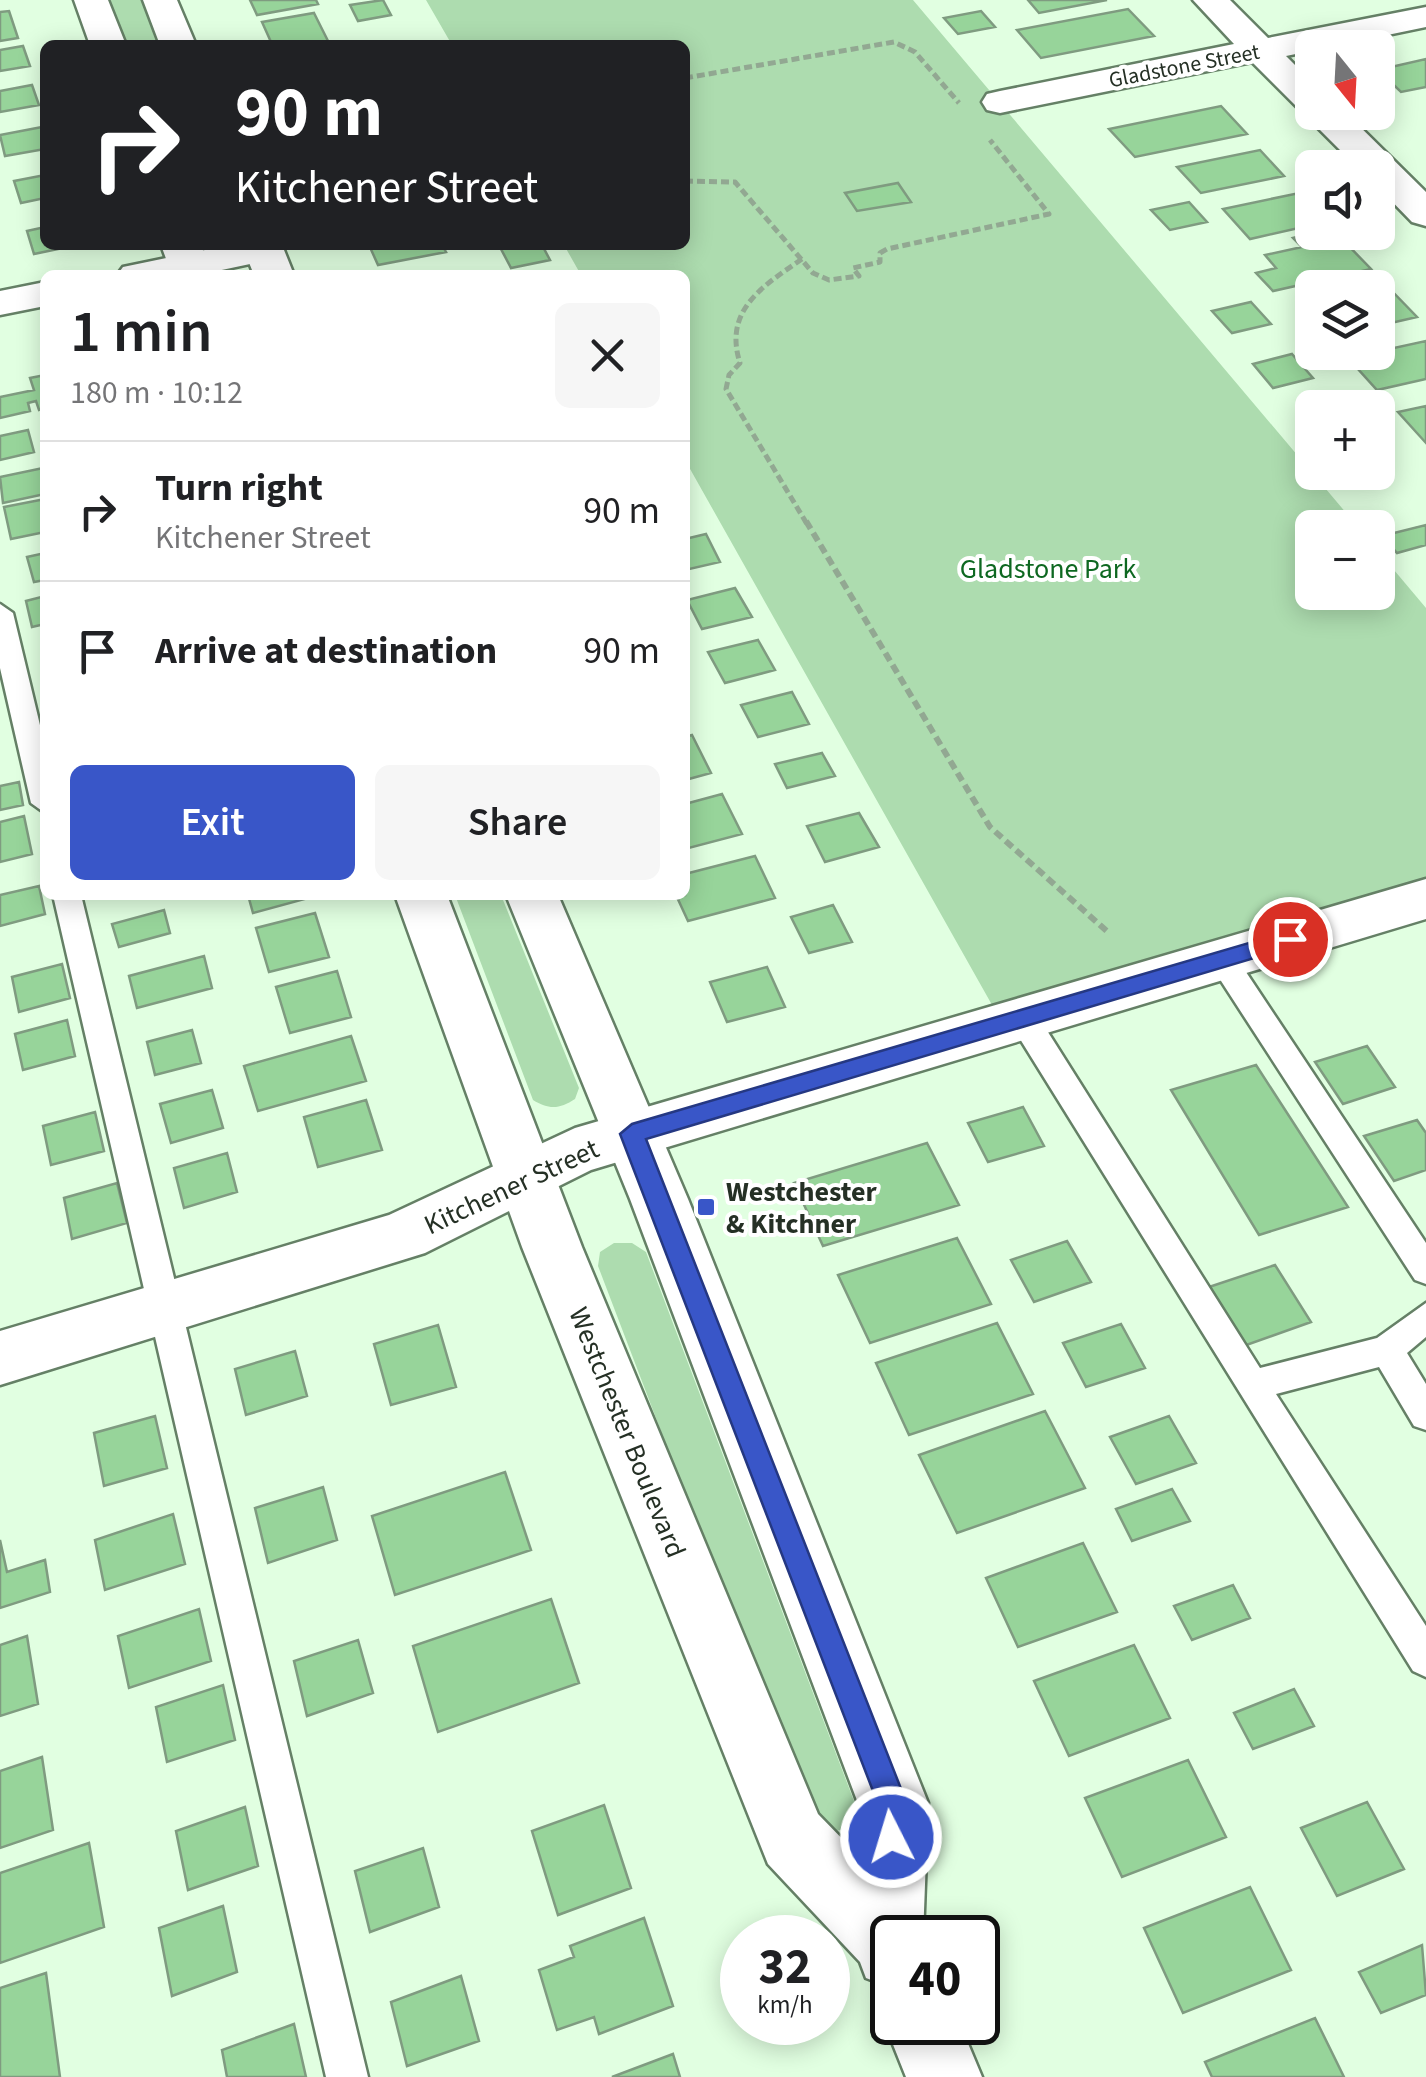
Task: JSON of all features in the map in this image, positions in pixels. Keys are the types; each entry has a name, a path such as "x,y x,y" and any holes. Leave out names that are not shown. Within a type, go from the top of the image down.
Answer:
{"street":[{"path":"91,0 106,40"},
{"path":"160,0 176,40"},
{"path":"1210,0 1295,85"},
{"name":"Gladstone Street","path":"982,113 1426,17"},
{"path":"1341,130 1426,214"},
{"path":"156,270 187,262 266,257"},
{"path":"0,303 40,295"},
{"name":"Kitchener Street","path":"0,1358 404,1235 576,1151 1426,899"},
{"name":"Westchester Boulevard","path":"423,900 525,1175 793,1839 870,1924"},
{"name":"Westchester Boulevard","path":"534,900 632,1134 893,1804 890,1915"},
{"path":"931,2045 944,2077"}],"lane":[{"path":"0,613 40,782"},
{"path":"68,900 347,2077"},
{"path":"1222,959 1426,1270"},
{"path":"1023,1018 1426,1658"},
{"path":"1252,1385 1387,1350 1426,1317"},
{"path":"1387,1350 1426,1415"}],"path":[{"path":"690,77 894,42 915,52 982,113 1050,214 887,249 880,253 880,262 854,268 859,276 820,278 744,188 722,179 690,181"},
{"path":"802,259 748,299 735,315 731,344 740,363 726,388 990,826 1109,933"}],"green space":[{"path":"110,0 141,0 157,40 125,40"},
{"name":"Gladstone Park","path":"426,0 913,0 1295,452 1295,490 1327,490 1344,510 1295,510 1295,610 1395,610 1395,571 1426,608 1426,886 996,1012 690,469 690,270 578,270 567,250 690,250 690,40 449,40"},
{"path":"457,900 503,900 579,1088 575,1099 559,1106 549,1107 533,1100"},
{"path":"614,1243 632,1243 646,1252 857,1809 855,1826 832,1832 822,1820 680,1481 598,1266 600,1252"}],"building":[{"path":"250,0 316,0 318,4 257,15"},
{"path":"383,0 391,15 358,21 350,5"},
{"path":"1028,0 1107,0 1039,13"},
{"path":"1128,9 1154,36 1041,58 1017,30"},
{"path":"9,11 18,38 0,41 0,12"},
{"path":"981,11 995,27 958,34 944,18"},
{"path":"314,13 328,40 270,40 262,22"},
{"path":"23,46 30,66 0,71 0,50"},
{"path":"1426,59 1426,87 1401,92 1395,86 1395,66"},
{"path":"32,85 39,105 0,112 0,91"},
{"path":"1221,106 1247,134 1135,157 1109,129"},
{"path":"40,127 40,150 5,156 0,135"},
{"path":"1260,150 1284,176 1201,193 1177,167"},
{"path":"40,176 40,199 21,203 14,181"},
{"path":"898,183 911,202 857,211 845,193"},
{"path":"1295,194 1295,229 1250,239 1223,209"},
{"path":"1189,202 1207,222 1170,230 1151,210"},
{"path":"40,228 40,250 53,250 34,254 27,231"},
{"path":"1295,249 1353,250 1371,269 1295,270 1295,286 1273,291 1256,273 1276,268 1265,255"},
{"path":"371,250 446,252 378,265"},
{"path":"502,250 545,250 550,260 511,268"},
{"path":"1395,294 1417,317 1395,322"},
{"path":"1251,302 1271,324 1232,333 1212,311"},
{"path":"1426,341 1426,379 1377,390 1359,370 1395,370 1395,348"},
{"path":"1292,354 1295,370 1306,370 1313,378 1273,388 1253,364"},
{"path":"40,376 40,410 36,401 28,403 30,411 0,418 0,397 34,390 30,378"},
{"path":"1426,406 1426,443 1398,412"},
{"path":"28,430 34,452 0,460 0,436"},
{"path":"40,469 40,495 3,503 0,477"},
{"path":"40,500 40,533 11,539 4,507"},
{"path":"1426,525 1426,545 1397,553 1395,533"},
{"path":"706,534 720,562 690,569 690,538"},
{"path":"40,554 40,581 34,582 27,557"},
{"path":"735,588 752,617 702,629 690,599"},
{"path":"40,597 40,625 32,627 26,601"},
{"path":"758,640 775,670 725,683 708,652"},
{"path":"792,692 809,724 758,737 741,705"},
{"path":"690,736 711,773 690,779"},
{"path":"822,753 835,776 787,788 775,764"},
{"path":"19,782 23,805 0,810 0,786"},
{"path":"722,794 742,834 690,848 690,803"},
{"path":"859,813 879,847 825,862 807,826"},
{"path":"24,816 32,854 0,862 0,822"},
{"path":"755,856 775,898 688,921 678,900 690,900 690,873"},
{"path":"39,886 45,914 0,926 0,895"},
{"path":"249,900 301,900 253,913"},
{"path":"833,905 852,942 809,953 791,917"},
{"path":"164,910 170,933 119,947 112,924"},
{"path":"315,913 329,957 269,972 256,928"},
{"path":"204,956 212,988 137,1008 129,976"},
{"path":"62,964 70,998 19,1012 12,977"},
{"path":"767,967 785,1007 727,1022 710,982"},
{"path":"337,971 351,1017 290,1033 276,987"},
{"path":"67,1020 75,1056 23,1070 15,1034"},
{"path":"192,1030 201,1063 155,1075 147,1042"},
{"path":"351,1036 366,1081 258,1111 244,1066"},
{"path":"1367,1046 1395,1087 1343,1104 1315,1062"},
{"path":"1256,1065 1348,1207 1259,1235 1171,1090"},
{"path":"212,1090 223,1128 171,1143 160,1104"},
{"path":"366,1100 382,1150 318,1167 304,1117"},
{"path":"1023,1107 1044,1146 988,1162 968,1123"},
{"path":"95,1112 104,1151 51,1165 43,1126"},
{"path":"1417,1120 1426,1133 1426,1170 1394,1181 1364,1136"},
{"path":"927,1143 959,1205 823,1246 794,1183"},
{"path":"227,1153 237,1192 184,1208 174,1168"},
{"path":"117,1183 127,1223 72,1239 64,1198"},
{"path":"957,1238 991,1304 870,1343 838,1275"},
{"path":"1067,1241 1091,1282 1034,1302 1011,1260"},
{"path":"1275,1265 1311,1322 1238,1348 1203,1289"},
{"path":"997,1323 1033,1394 909,1435 876,1363"},
{"path":"1121,1324 1145,1368 1086,1387 1063,1343"},
{"path":"438,1325 456,1387 391,1405 374,1344"},
{"path":"295,1351 307,1396 246,1415 235,1369"},
{"path":"1045,1411 1085,1488 957,1533 919,1455"},
{"path":"155,1416 167,1468 104,1486 94,1433"},
{"path":"1169,1416 1196,1463 1136,1484 1110,1437"},
{"path":"505,1472 531,1550 395,1595 372,1516"},
{"path":"323,1487 337,1540 268,1563 255,1508"},
{"path":"1172,1489 1190,1521 1132,1541 1116,1509"},
{"path":"173,1514 185,1564 105,1590 95,1540"},
{"path":"0,1540 7,1572 45,1560 50,1592 0,1608"},
{"path":"1083,1543 1117,1612 1018,1647 986,1578"},
{"path":"1233,1585 1250,1618 1192,1640 1174,1606"},
{"path":"551,1599 579,1683 438,1732 413,1646"},
{"path":"199,1609 211,1661 129,1688 118,1636"},
{"path":"27,1636 38,1704 0,1716 0,1645"},
{"path":"358,1640 373,1693 307,1716 294,1661"},
{"path":"1134,1645 1170,1718 1069,1756 1034,1681"},
{"path":"223,1685 235,1740 167,1762 156,1707"},
{"path":"1294,1689 1314,1726 1253,1749 1234,1713"},
{"path":"42,1757 53,1830 0,1848 0,1771"},
{"path":"1188,1760 1226,1837 1122,1877 1085,1798"},
{"path":"1367,1802 1404,1869 1337,1896 1301,1828"},
{"path":"604,1805 631,1888 558,1915 532,1831"},
{"path":"245,1807 258,1866 188,1890 176,1831"},
{"path":"89,1843 104,1927 0,1963 0,1873"},
{"path":"423,1848 439,1907 370,1932 355,1871"},
{"path":"1250,1887 1291,1970 1183,2013 1144,1928"},
{"path":"223,1906 237,1972 172,1996 159,1928"},
{"path":"644,1918 673,2006 599,2034 594,2017 557,2030 539,1970 574,1957 570,1946"},
{"path":"1422,1945 1426,1995 1381,2013 1359,1972"},
{"path":"46,1973 60,2077 0,2077 0,1988"},
{"path":"461,1976 479,2041 407,2066 391,2002"},
{"path":"1315,2018 1344,2077 1212,2077 1205,2062"},
{"path":"294,2024 306,2077 227,2077 222,2050"},
{"path":"673,2054 680,2077 612,2077"}],"place":[{"name":"Westchester & Kitchner","path":"706,1207"}],"route":[{"path":"891,1837 893,1804 632,1134 1290,939"}]}
